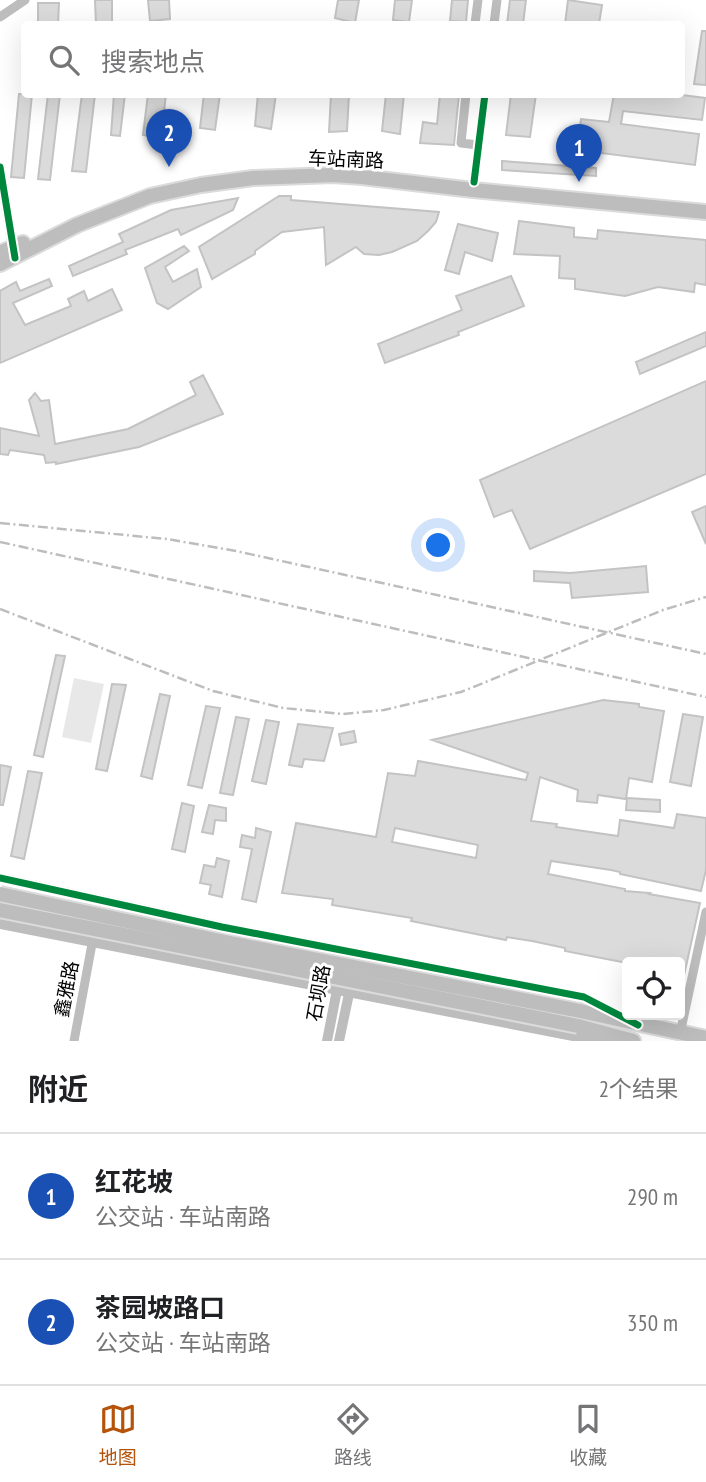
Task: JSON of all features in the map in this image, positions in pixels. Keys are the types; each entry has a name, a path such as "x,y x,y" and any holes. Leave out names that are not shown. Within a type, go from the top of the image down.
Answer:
{"main road":[{"name":"车站南路","path":"0,264 9,254 105,202 164,183 251,171 334,168 706,203"},
{"name":"车站南路","path":"9,254 150,196 253,178 362,177 706,212"},
{"path":"0,894 579,1019 629,1040"},
{"path":"0,909 579,1019 638,1025 706,1038"}],"street":[{"path":"0,17 25,0"},
{"path":"475,21 478,0"},
{"path":"494,21 497,0"},
{"path":"466,98 461,143 478,145"},
{"path":"474,182 484,98"},
{"path":"0,167 9,254"},
{"path":"0,878 222,928 584,998 638,1025"},
{"path":"681,1034 706,912"},
{"path":"0,924 579,1037 629,1040"},
{"name":"鑫雅路","path":"74,1041 92,944"},
{"name":"石坝路","path":"327,1041 343,951"},
{"name":"石坝路","path":"339,1041 357,954"}],"shaded area":[{"path":"74,678 104,684 91,743 62,737"}],"building":[{"path":"95,0 112,0 112,21 96,21"},
{"path":"148,0 169,0 170,19 150,21"},
{"path":"338,0 359,0 355,21 335,18"},
{"path":"395,0 412,0 409,21 393,20"},
{"path":"452,0 468,0 466,21 450,21"},
{"path":"510,0 526,0 523,21 507,21"},
{"path":"568,0 602,5 599,21 565,21"},
{"path":"38,3 59,3 58,21 38,21"},
{"path":"702,31 706,31 706,85 694,84"},
{"path":"21,94 21,98 32,98 24,178 11,177"},
{"path":"685,95 705,98 702,120 623,111 621,124 699,134 695,165 577,150 581,119 609,122 613,98 685,98"},
{"path":"48,98 60,98 50,180 38,179"},
{"path":"81,98 95,98 86,172 72,171"},
{"path":"114,98 125,98 120,136 111,135"},
{"path":"148,98 166,98 161,138 143,135"},
{"path":"204,98 219,98 215,130 200,128"},
{"path":"258,98 275,98 271,129 255,126"},
{"path":"331,98 349,98 347,131 329,132"},
{"path":"386,98 404,98 400,134 382,131"},
{"path":"440,98 459,98 454,145 420,143 423,122 437,124"},
{"path":"511,98 535,98 530,137 506,135"},
{"path":"502,161 596,168 596,176 502,170"},
{"path":"279,196 291,196 291,200 439,212 436,222 417,241 379,255 364,254 356,247 326,265 324,227 282,232 255,251 255,254 212,279 199,247"},
{"path":"238,198 233,210 181,235 178,229 125,250 127,254 73,276 69,266 123,242 119,234 171,210"},
{"path":"519,221 574,228 574,237 597,239 598,230 706,240 706,285 695,283 694,292 658,287 625,296 575,289 575,279 559,278 560,256 514,254"},
{"path":"458,224 498,233 492,261 465,252 459,274 445,270"},
{"path":"184,246 189,251 165,267 173,282 197,269 201,287 168,309 157,303 145,268"},
{"path":"511,276 524,306 458,332 459,335 385,363 378,344 462,310 456,296"},
{"path":"49,279 52,286 13,303 25,325 71,306 68,299 84,291 88,301 112,289 122,310 0,363 0,291 16,282 20,291"},
{"path":"706,332 706,346 640,374 636,362"},
{"path":"203,375 223,414 139,447 56,464 46,463 44,455 10,450 8,455 0,454 0,428 39,436 29,400 35,393 41,401 49,400 55,444 128,429 196,395 190,382"},
{"path":"706,381 706,474 530,549 512,510 494,517 480,480"},
{"path":"706,506 706,544 692,512"},
{"path":"646,566 648,592 572,598 570,583 534,581 534,571 570,573"},
{"path":"56,655 65,656 43,757 34,755"},
{"path":"112,684 126,685 107,771 96,769"},
{"path":"160,694 170,696 152,779 141,776"},
{"path":"603,700 639,704 639,707 664,711 652,782 629,778 626,799 598,795 597,803 577,801 578,790 540,777 531,821 618,836 620,820 674,828 677,814 706,818 706,870 701,891 611,870 551,861 548,874 625,891 700,903 685,971 685,957 622,957 622,962 565,951 565,948 532,941 507,937 506,940 411,921 412,918 332,905 333,899 282,893 296,823 376,837 388,773 415,776 418,761 526,780 528,773 432,740","holes":["395,828 478,845 476,858 392,842"]},
{"path":"206,706 220,708 202,788 188,785"},
{"path":"683,714 703,717 691,786 670,782"},
{"path":"236,717 249,719 233,795 220,793"},
{"path":"266,720 279,722 266,784 252,781"},
{"path":"298,724 333,728 324,761 304,759 302,767 289,765"},
{"path":"354,731 356,742 341,745 339,734"},
{"path":"0,765 11,767 3,805 0,805"},
{"path":"28,771 42,773 24,859 11,856"},
{"path":"627,798 660,800 660,812 626,810"},
{"path":"182,803 194,806 185,852 172,849"},
{"path":"209,805 226,808 226,821 215,820 213,834 202,832"},
{"path":"256,828 271,832 256,902 242,899 252,849 240,847 242,835 255,838"},
{"path":"217,858 229,861 222,897 209,894 211,885 200,883 204,865 215,867"}],"railway":[{"path":"0,523 167,539 236,551 706,654"},
{"path":"0,542 706,697"},
{"path":"0,609 213,691 283,708 343,714 384,710 461,692 663,610 706,597"}],"cycle path":[{"path":"474,182 484,98"},
{"path":"0,167 15,258"},
{"path":"0,878 222,927 584,997 638,1025"}],"place":[{"name":"茶园坡路口","path":"169,167"},
{"name":"红花坡","path":"579,182"}]}
